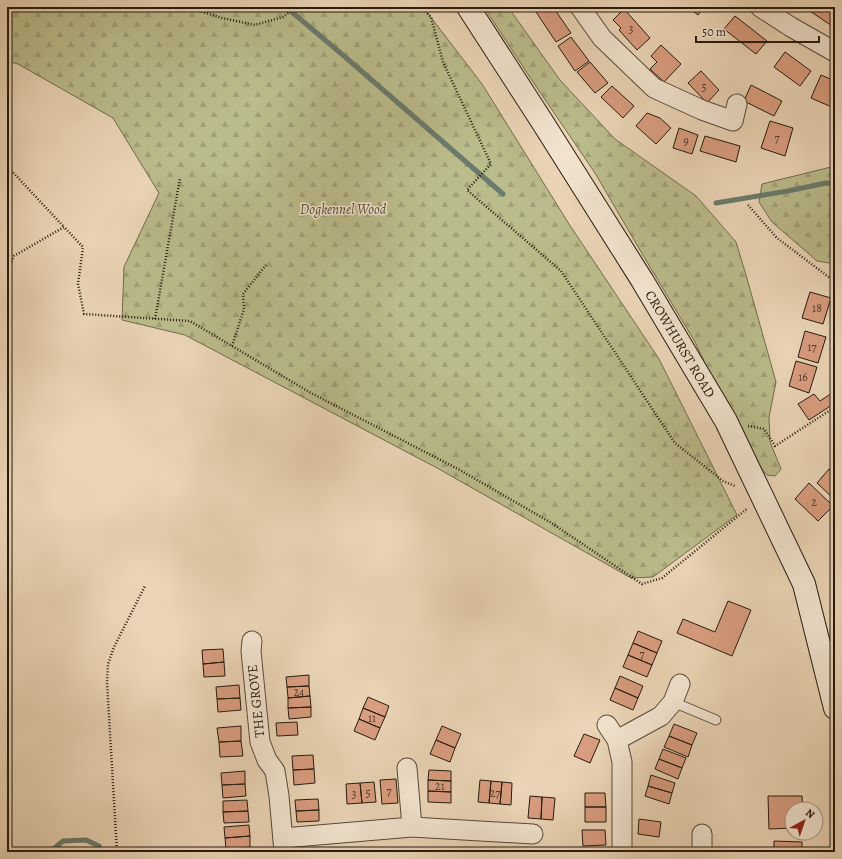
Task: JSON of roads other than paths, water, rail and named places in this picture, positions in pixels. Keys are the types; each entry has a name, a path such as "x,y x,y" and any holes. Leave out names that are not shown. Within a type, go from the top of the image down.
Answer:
{"main road":[{"name":"CROWHURST ROAD","path":"468,7 642,280 726,421 804,584 835,708"}],"street":[{"path":"580,7 602,38 654,88 702,110 733,121 737,104"},
{"path":"760,7 791,27 835,52"},
{"name":"THE GROVE","path":"252,642 251,651 260,742 267,760 275,771 279,796 283,845"},
{"path":"622,852 622,762 612,732 661,716 673,702 680,684"},
{"path":"407,768 412,828"},
{"path":"283,845 412,828 532,834"}],"lane":[{"path":"673,702 716,720"}],"waterway":[{"path":"286,7 503,194"},
{"path":"716,203 826,183 835,184"},
{"path":"50,852 63,841 86,840 99,846"}],"park label":[{"name":"Dogkennel Wood","path":"343,209"}]}
